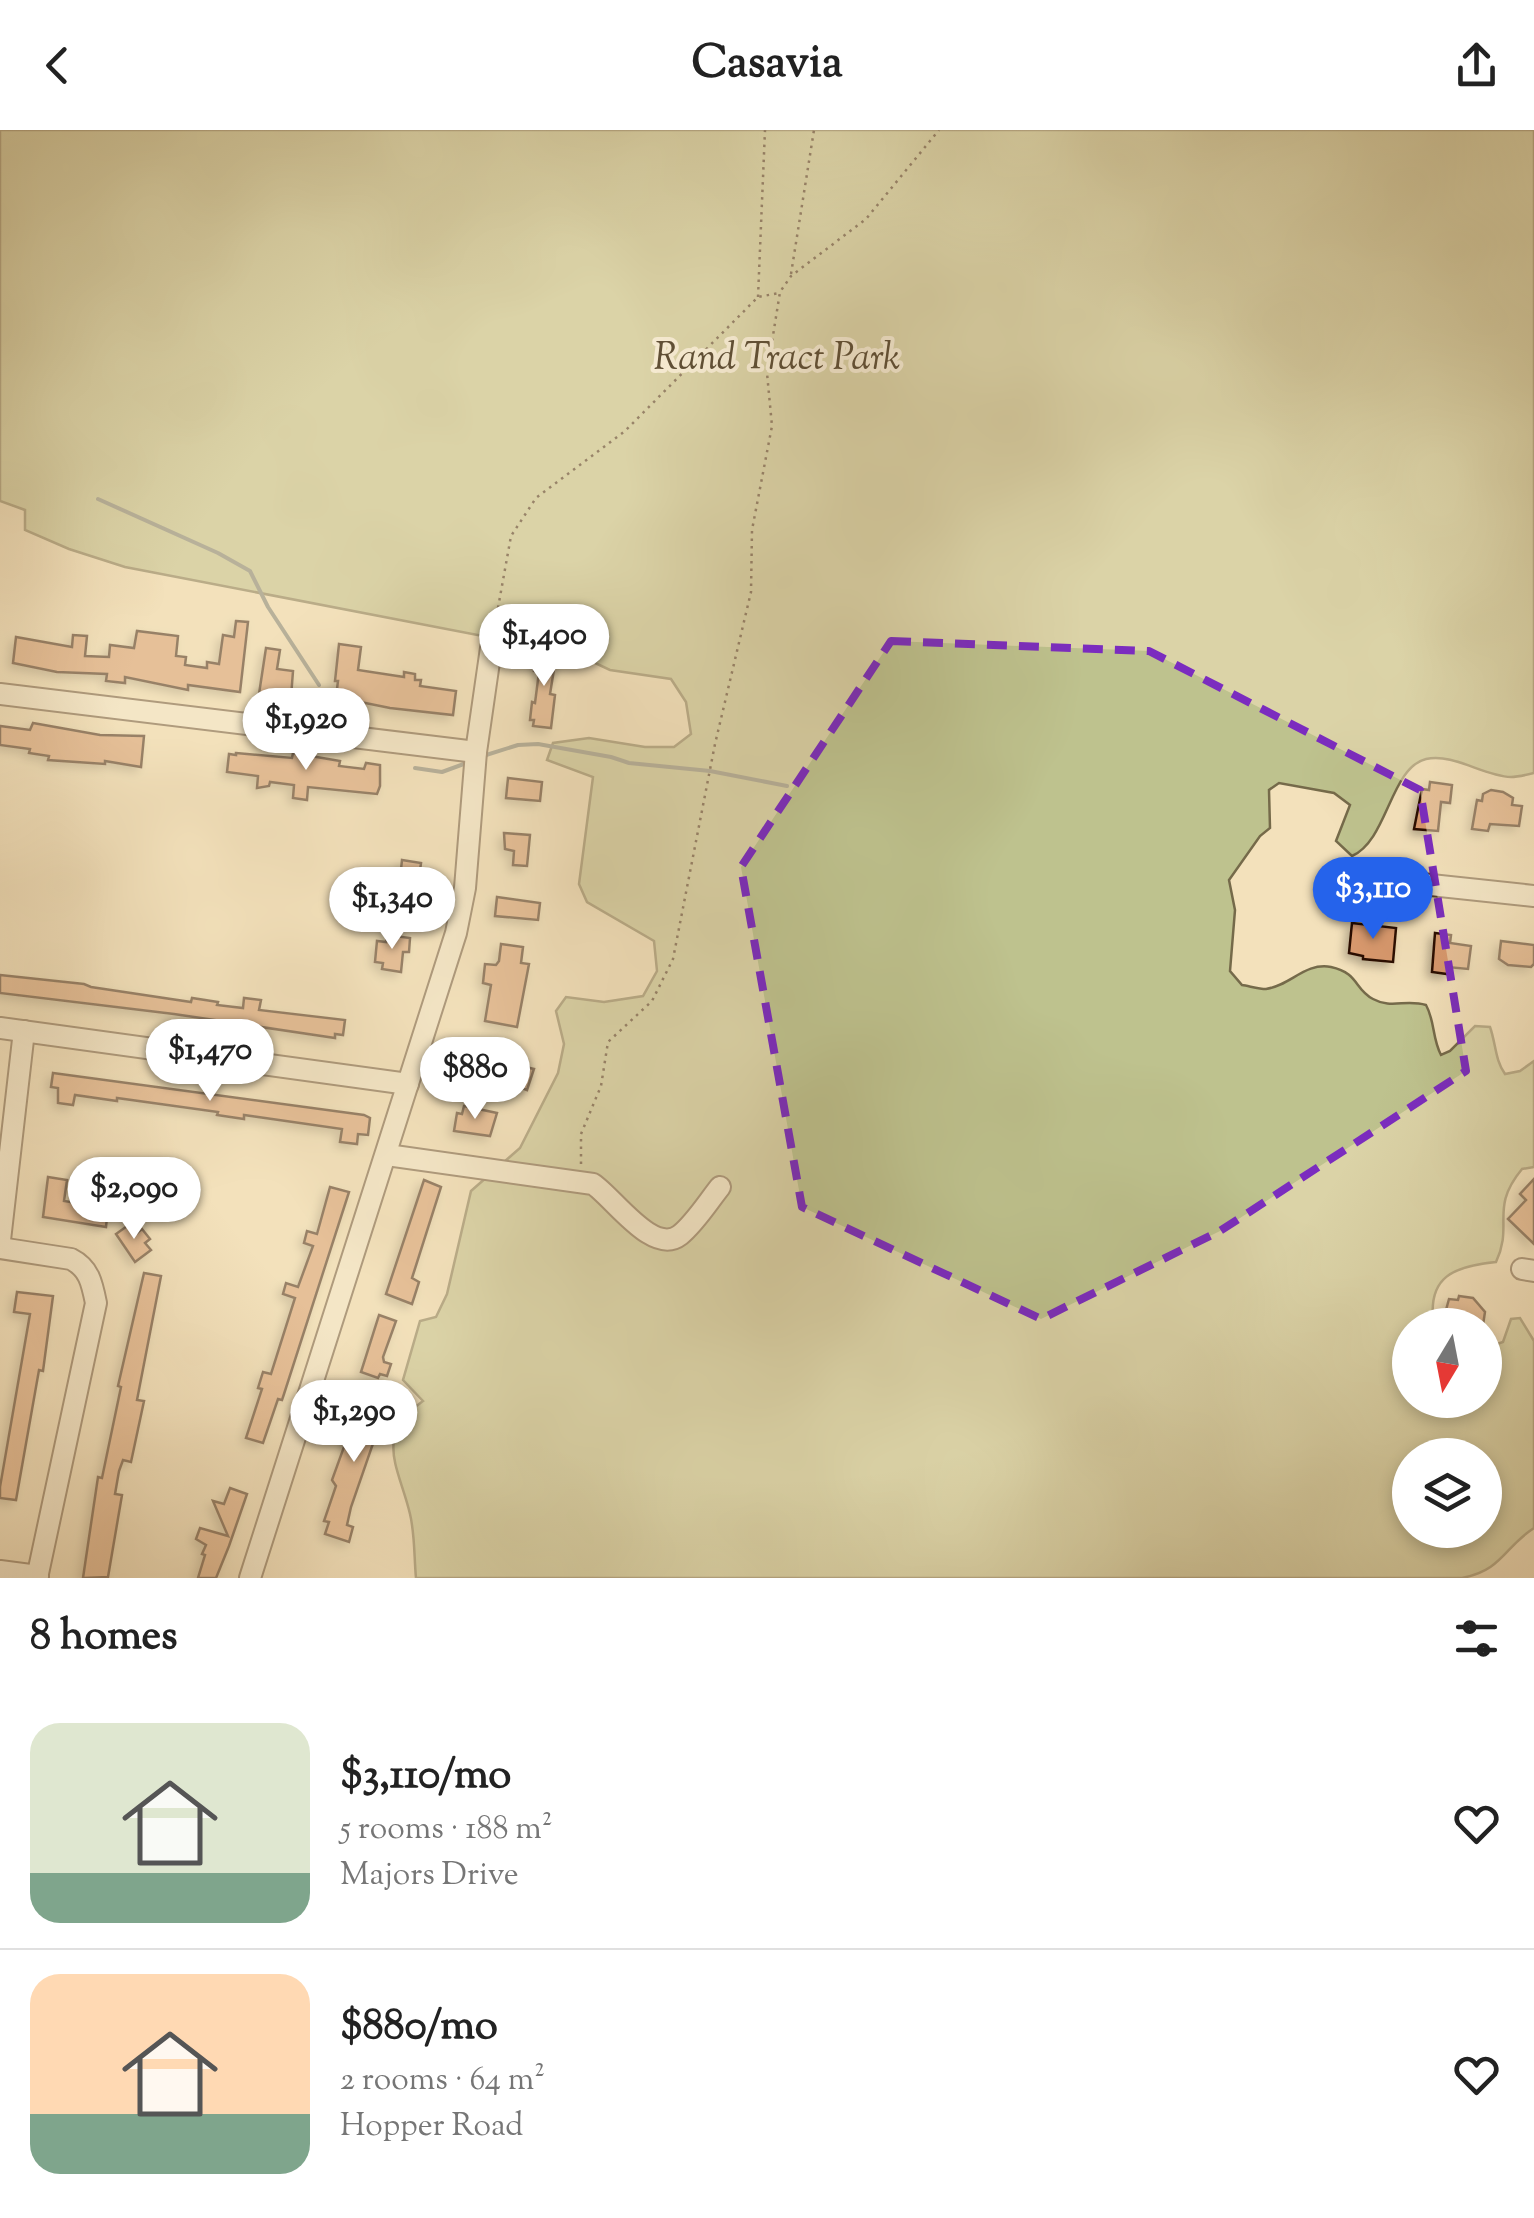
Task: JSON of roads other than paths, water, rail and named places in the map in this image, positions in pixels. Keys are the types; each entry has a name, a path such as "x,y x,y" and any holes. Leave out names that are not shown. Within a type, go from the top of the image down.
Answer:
{"street":[{"path":"250,1578 456,933 491,648"},
{"path":"0,694 476,752"},
{"path":"1337,875 1534,896"},
{"path":"0,1028 408,1084"},
{"path":"0,1240 24,1031"},
{"path":"386,1155 593,1184 650,1236 664,1241 678,1237 720,1187"},
{"path":"0,1248 70,1258 91,1278 96,1302 38,1577 0,1571"}],"waterway":[{"path":"98,499 250,571 268,607 319,685"},
{"path":"483,756 518,745 538,744 629,763 710,771 787,786"},
{"path":"415,768 442,772 469,762"}],"park label":[{"name":"Rand Tract Park","path":"777,356"}]}
